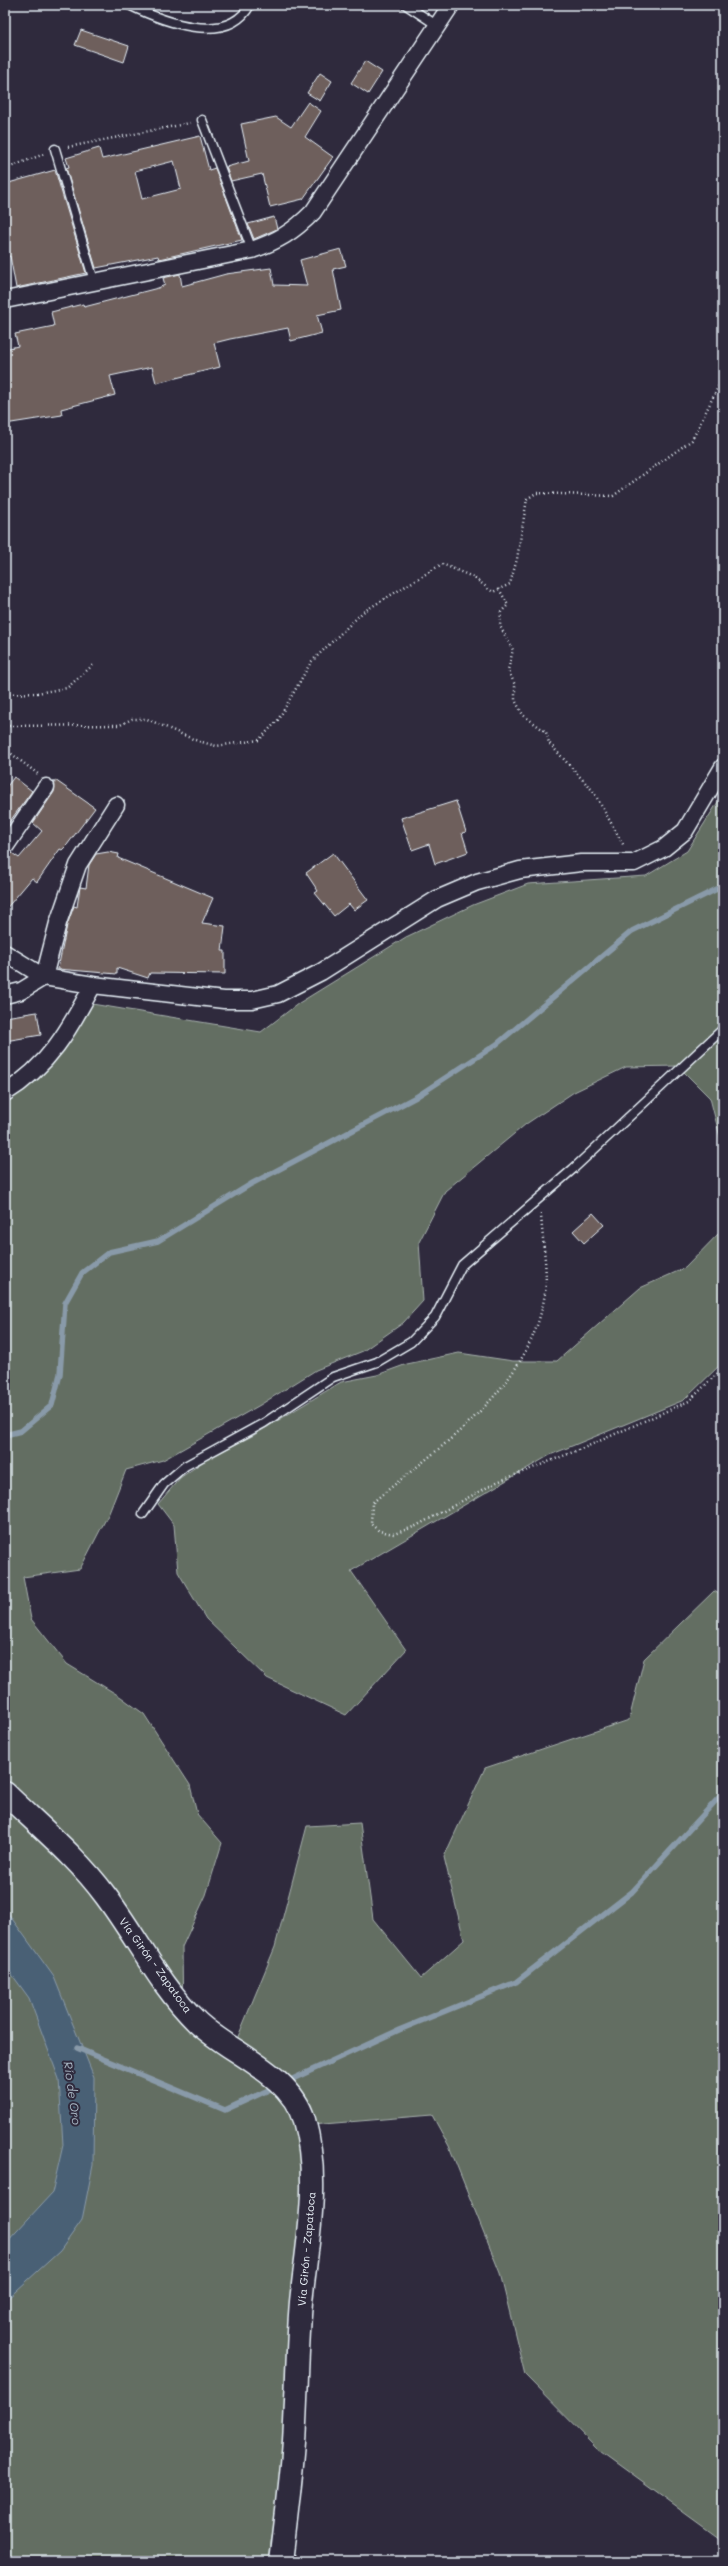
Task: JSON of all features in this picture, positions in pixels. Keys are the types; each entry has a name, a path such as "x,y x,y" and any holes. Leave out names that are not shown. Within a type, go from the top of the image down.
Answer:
{"main road":[{"name":"Vía Girón - Zapatoca","path":"5,1793 79,1863 105,1894 172,1991 196,2020 220,2042 267,2070 294,2098 303,2118 308,2141 312,2191 301,2303 293,2447 281,2561"}],"street":[{"path":"5,300 252,250 272,243 295,230 313,212 451,5"},
{"path":"5,953 44,977 93,985 224,1000 252,1000 278,994 321,972 437,899 477,882 520,870 581,863 634,863 664,848 685,831 723,767"},
{"path":"5,846 46,787"},
{"path":"5,995 21,991 44,977 58,923 78,864 116,805"},
{"path":"5,1093 22,1083 48,1058 70,1029 93,985"}],"lane":[{"path":"129,5 146,13 184,24 213,28 229,25 244,16 250,5"},
{"path":"406,5 438,26"},
{"path":"202,120 252,250"},
{"path":"55,149 94,281"},
{"path":"143,1514 164,1484 185,1466 264,1423 333,1377 377,1362 411,1342 435,1317 462,1265 540,1198 723,1029"}],"path":[{"path":"5,169 55,149 202,120"},
{"path":"5,726 120,725 132,719 147,719 195,740 216,746 259,740 278,720 311,662 363,612 413,579 442,564 473,577 493,592 510,584 517,559 528,499 536,493 613,496 692,440 723,377"},
{"path":"499,589 508,605 501,612 500,626 513,650 508,670 516,685 516,700 523,715 546,732 549,743 593,791 634,863"},
{"path":"5,694 38,693 67,688 93,665"},
{"path":"5,749 45,779 46,787"},
{"path":"540,1198 545,1292 534,1333 524,1354 506,1380 480,1412 437,1453 372,1503 372,1524 379,1531 394,1534 416,1526 497,1482 586,1447 688,1400 723,1368"}],"green space":[{"path":"723,794 723,1149 710,1098 678,1066 626,1067 574,1092 526,1124 445,1191 419,1242 423,1301 403,1323 363,1351 316,1370 260,1405 163,1460 126,1470 109,1513 80,1569 23,1577 31,1619 67,1664 121,1697 144,1714 190,1785 197,1814 222,1843 206,1895 182,1947 183,2024 230,2056 275,1947 307,1826 360,1823 373,1919 421,1978 464,1940 444,1857 485,1768 629,1720 644,1659 714,1591 723,1596 723,2540 598,2449 525,2375 500,2273 449,2146 432,2115 299,2126 303,2202 289,2314 289,2437 271,2542 271,2561 5,2561 5,1096 92,1004 261,1032 299,1003 406,937 473,905 528,884 646,876 687,851"},
{"path":"723,1229 723,1362 684,1400 550,1455 351,1571 406,1650 346,1715 267,1678 206,1619 178,1572 174,1525 158,1504 180,1478 207,1459 254,1435 341,1382 377,1375 407,1364 459,1353 513,1361 557,1361 640,1288 685,1268"}],"water":[{"name":"Río de Oro","path":"5,1909 54,1977 94,2077 93,2165 82,2220 60,2251 5,2301 5,2244 52,2193 63,2145 59,2079 29,1998 5,1965"}],"building":[{"path":"81,30 129,46 124,62 75,45"},
{"path":"365,61 382,72 368,94 351,83"},
{"path":"320,73 332,81 320,101 307,93"},
{"path":"308,102 321,111 305,137 333,157 303,199 270,207 262,174 231,181 226,167 249,161 241,124 276,117 291,127"},
{"path":"200,136 209,170 215,168 242,240 159,259 158,256 96,268 66,168 69,167 66,158 99,148 102,159","holes":["174,161 181,189 142,199 135,171"]},
{"path":"55,170 86,273 16,288 10,256 5,257 5,184"},
{"path":"274,217 277,229 254,239 248,224"},
{"path":"341,249 346,266 333,269 341,310 317,315 322,333 291,341 288,328 214,343 220,367 156,383 152,367 110,376 115,395 61,409 62,415 5,424 5,349 18,346 15,334 54,326 51,312 83,304 84,307 158,288 165,285 163,278 180,274 182,286 226,274 271,268 274,285 307,286 300,260"},
{"path":"14,777 32,791 5,828 5,789"},
{"path":"55,780 95,808 67,845 62,850 60,849 37,882 32,878 5,910 5,856 12,853 19,858 42,831 33,823 54,792"},
{"path":"456,801 466,832 462,833 468,852 435,864 429,844 412,850 401,818"},
{"path":"108,852 119,854 118,858 213,898 202,923 225,926 222,951 225,951 225,974 150,973 148,978 117,968 117,974 58,969 67,925 74,906 77,907 80,887 86,888 89,865 96,854"},
{"path":"333,853 368,900 354,910 349,904 334,916 315,893 318,891 306,873"},
{"path":"37,1012 41,1035 5,1041 5,1017"},
{"path":"593,1213 604,1225 584,1243 573,1231"}],"waterway":[{"path":"5,1435 21,1431 52,1405 60,1374 65,1303 82,1273 109,1252 158,1241 251,1184 416,1097 497,1044 632,931 721,887 723,884"},
{"path":"286,2082 399,2030 516,1982 632,1892 723,1793"},
{"path":"77,2048 225,2110 277,2086"}]}
